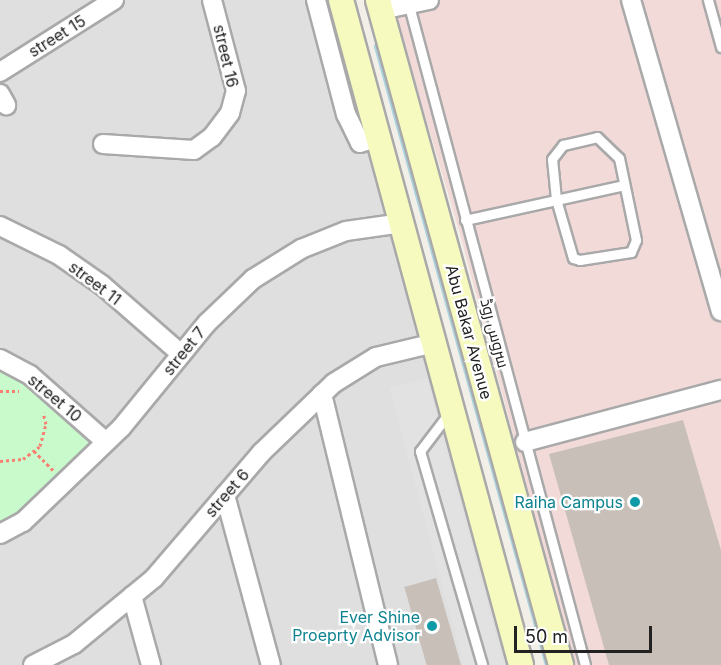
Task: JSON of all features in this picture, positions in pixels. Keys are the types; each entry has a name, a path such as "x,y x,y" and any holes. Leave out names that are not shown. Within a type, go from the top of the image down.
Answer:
{"main road":[{"path":"341,0 522,665"},
{"name":"Abu Bakar Avenue","path":"379,5 561,665"}],"street":[{"name":"street 15","path":"0,72 114,0"},
{"name":"street 16","path":"103,144 194,150 212,137 230,113 236,91 212,0"},
{"path":"316,0 346,114 360,143 378,137"},
{"path":"379,5 429,0"},
{"path":"631,0 721,311"},
{"name":"street 7","path":"0,534 23,522 106,442 181,354 253,279 301,249 346,231 402,223"},
{"name":"street 11","path":"0,226 59,255 102,285 181,354"},
{"name":"street 6","path":"33,665 74,644 154,578 225,495 322,394 376,357 434,343"},
{"name":"street 10","path":"0,359 30,375 106,442"},
{"path":"525,442 721,390"},
{"path":"322,394 388,665"},
{"path":"225,495 271,665"},
{"path":"132,596 151,665"}],"lane":[{"path":"708,0 721,46"},
{"name":"سروس روڈ","path":"408,2 585,665"},
{"path":"605,140 619,158 624,185 636,240 631,252 619,256 573,258 556,199 552,159 556,148 573,141 605,140"},
{"path":"465,220 624,185"},
{"path":"452,408 420,451 482,665"}],"path":[{"path":"0,391 30,396"},
{"path":"0,461 23,459 34,452 46,424 38,404"},
{"path":"34,452 65,482"}],"shaded area":[{"path":"0,0 338,0 521,665 0,665"},
{"path":"391,0 721,0 721,665 574,665 460,234"},
{"path":"427,378 504,665 464,665 389,388"}],"green space":[{"path":"0,366 96,442 31,507 0,526"}],"building":[{"name":"Raiha Campus","path":"683,420 721,550 721,665 609,665 549,454"},
{"name":"Ever Shine Proeprty Advisor","path":"436,578 461,665 427,665 404,587"}],"waterway":[{"path":"376,46 547,665"}],"place":[{"name":"Raiha Campus","path":"635,502"},
{"name":"Ever Shine Proeprty Advisor","path":"432,626"}]}
